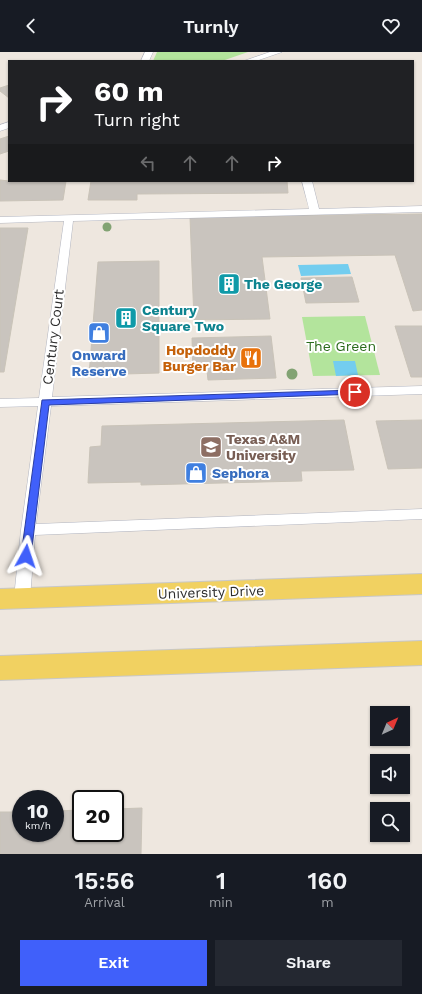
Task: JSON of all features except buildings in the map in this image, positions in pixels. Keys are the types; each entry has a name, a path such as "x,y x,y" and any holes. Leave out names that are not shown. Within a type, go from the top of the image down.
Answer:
{"main road":[{"name":"University Drive","path":"11,599 422,584"},
{"path":"0,668 422,653"}],"lane":[{"path":"251,60 278,52"},
{"path":"307,182 315,212"},
{"path":"0,220 422,209"},
{"name":"Century Court","path":"11,599 28,530 69,218"},
{"path":"0,403 422,390"},
{"path":"28,530 422,514"}],"green space":[{"path":"157,52 248,52 225,60 153,60"},
{"name":"The Green","path":"365,316 380,375 313,376 302,317"}],"water":[{"path":"348,264 351,274 301,276 298,265"},
{"path":"333,361 355,361 358,375 336,376"}],"place":[{"name":"The George","path":"229,284"},
{"name":"Century Square Two","path":"126,318"},
{"name":"Onward Reserve","path":"99,333"},
{"name":"Hopdoddy Burger Bar","path":"251,358"},
{"name":"Texas A&M University","path":"211,447"},
{"name":"Sephora","path":"196,473"}],"route":[{"path":"26,556 45,402 355,392"}]}
